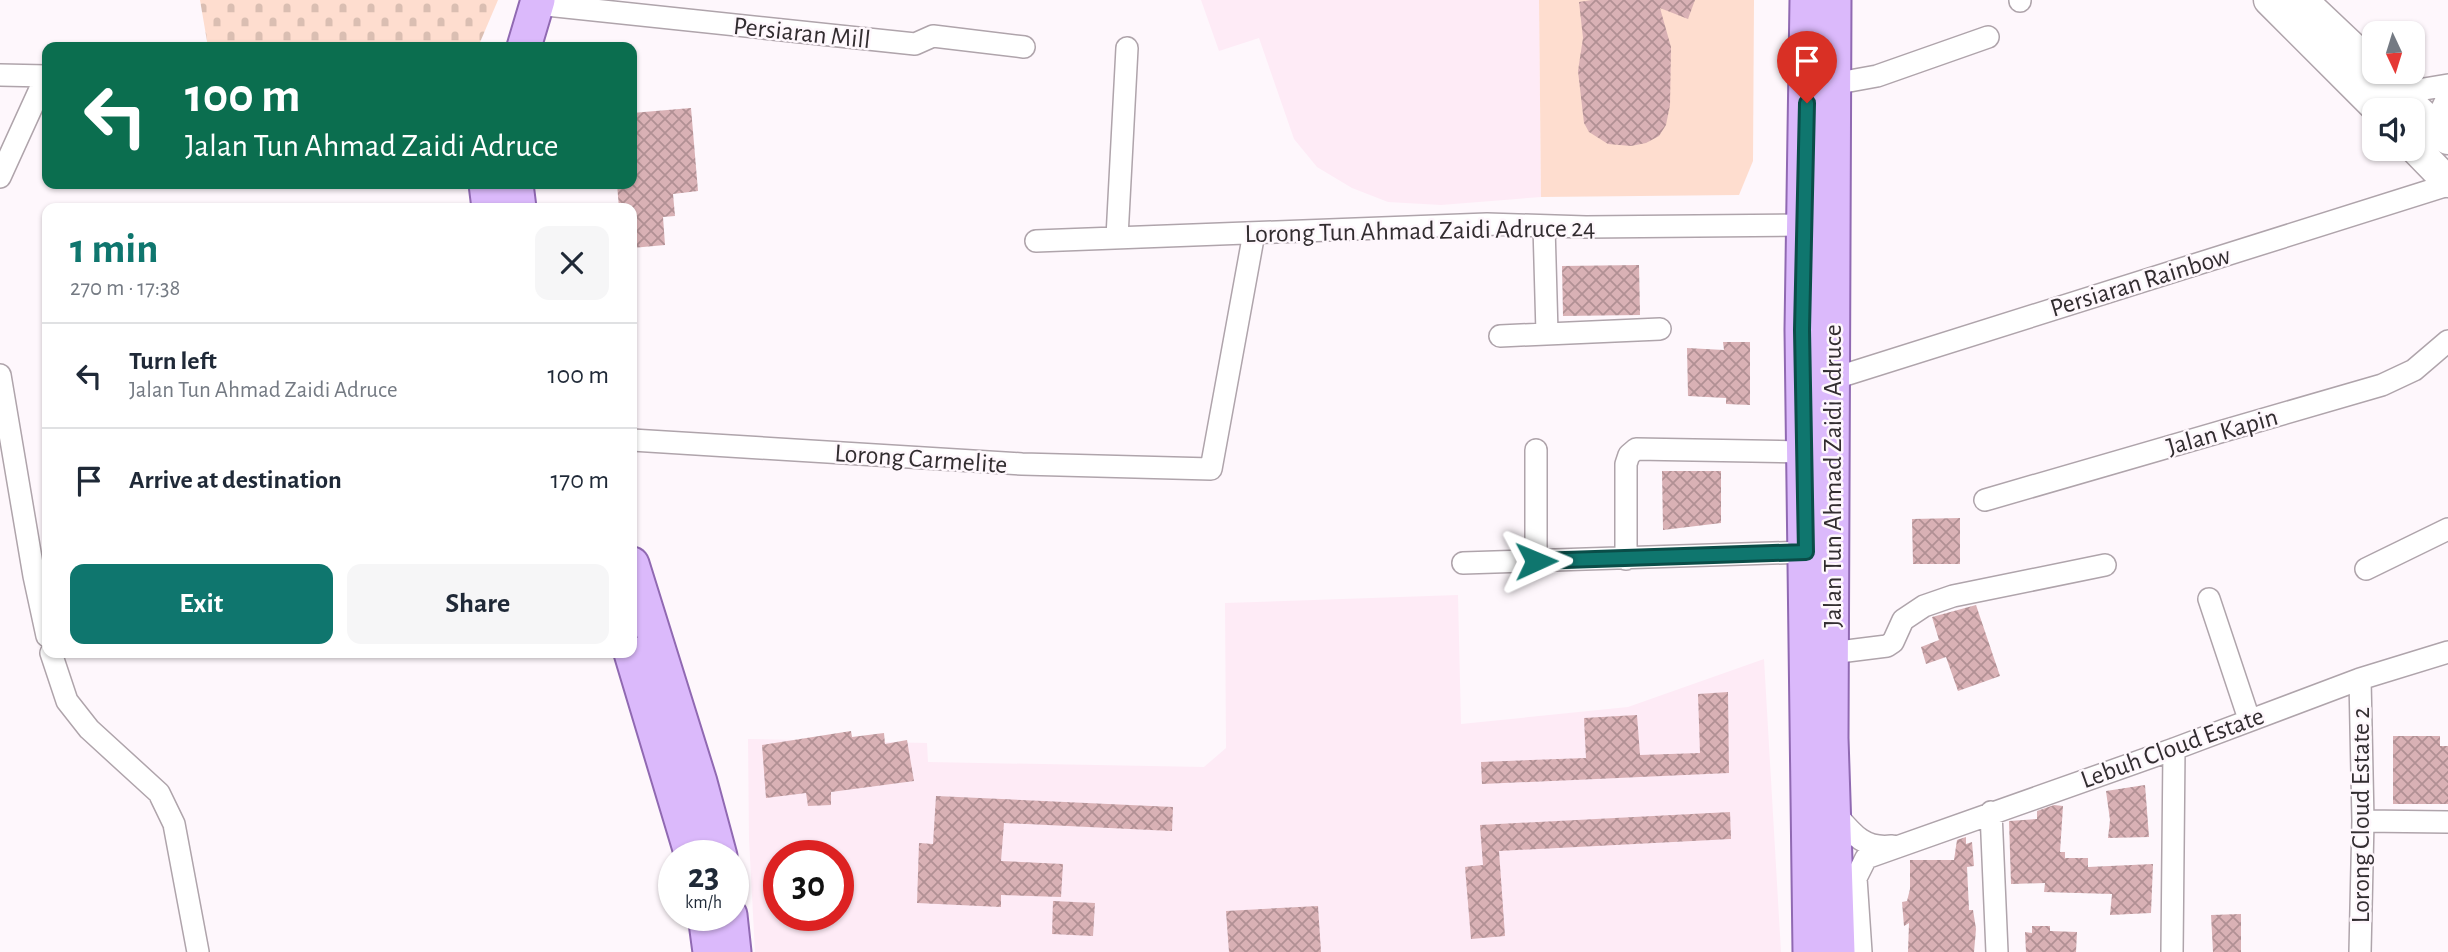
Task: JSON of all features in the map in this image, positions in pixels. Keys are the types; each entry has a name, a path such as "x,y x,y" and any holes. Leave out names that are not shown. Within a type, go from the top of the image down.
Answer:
{"main road":[{"name":"Jalan Tun Ahmad Zaidi Adruce","path":"1807,0 1804,452 1810,952"},
{"name":"Jalan Tun Ahmad Zaidi Adruce","path":"1834,0 1831,653 1838,952"},
{"path":"2269,0 2384,98"},
{"path":"2302,0 2362,58"},
{"path":"507,42 531,1"},
{"path":"525,42 531,1"},
{"path":"2425,123 2441,132"},
{"path":"2425,159 2448,184"},
{"path":"637,580 716,840"},
{"path":"633,658 687,840"},
{"path":"707,931 710,952"},
{"path":"732,931 734,952"}],"street":[{"name":"Persiaran Mill","path":"531,1 915,44 933,36 1024,47"},
{"path":"1833,83 1877,76 1988,37"},
{"path":"1117,237 1127,48"},
{"path":"0,75 42,76"},
{"path":"2403,98 2448,85"},
{"path":"0,177 42,87"},
{"path":"2441,132 2448,96"},
{"name":"Persiaran Rainbow","path":"1832,379 2448,184"},
{"name":"Lorong Tun Ahmad Zaidi Adruce 24","path":"1035,241 1487,224 1804,225"},
{"path":"1544,226 1547,333"},
{"name":"Lorong Carmelite","path":"637,440 1022,464 1211,469 1254,233"},
{"path":"1500,337 1660,329"},
{"name":"Jalan Kapin","path":"1985,499 2382,385 2414,370 2448,341"},
{"path":"0,375 42,613"},
{"path":"1626,559 1626,464 1629,455 1636,449 1804,452"},
{"path":"1536,450 1536,561"},
{"path":"2366,569 2448,528"},
{"path":"1463,563 1806,552"},
{"path":"1831,653 1887,646 1911,614 1953,596 2105,565"},
{"path":"2209,599 2249,719"},
{"name":"Lebuh Cloud Estate","path":"1856,878 1866,858 1897,845 2174,749 2360,679 2448,652"},
{"path":"53,658 67,701 89,729 159,793 174,824 198,952"},
{"name":"Lorong Cloud Estate 2","path":"2360,679 2363,821 2360,952"},
{"path":"2172,952 2174,749"},
{"path":"1834,812 1862,842 1876,848 1897,845"},
{"path":"1991,812 1997,952"},
{"path":"2363,821 2448,822"},
{"path":"1836,851 1856,878 1861,952"}],"shaded area":[{"path":"1201,0 1539,0 1541,197 1441,205 1388,202 1352,188 1317,167 1294,139 1259,38 1219,51"},
{"path":"1458,595 1461,724 1628,707 1764,659 1781,952 755,952 749,839 748,739 927,743 928,762 1204,767 1226,748 1225,603"}],"green space":[{"path":"200,0 498,0 480,42 207,42"},
{"path":"1539,0 1754,0 1753,161 1739,195 1541,197"}],"building":[{"path":"1695,0 1688,19 1660,8 1671,47 1670,105 1666,125 1659,136 1646,143 1631,146 1608,144 1589,132 1584,123 1578,71 1583,38 1579,2"},
{"path":"691,108 698,191 673,194 675,216 663,217 665,245 637,248 637,203 619,203 617,189 637,189 637,113"},
{"path":"1639,265 1640,315 1563,316 1562,266"},
{"path":"1723,342 1750,342 1750,405 1726,404 1726,398 1688,396 1687,348 1724,350"},
{"path":"1662,471 1721,471 1721,523 1663,530"},
{"path":"1960,518 1960,564 1913,564 1912,519"},
{"path":"1976,605 2000,676 1958,691 1946,657 1926,664 1921,647 1939,640 1932,617"},
{"path":"1728,692 1729,773 1482,784 1481,762 1586,758 1584,718 1637,715 1640,755 1700,753 1698,694"},
{"path":"851,731 852,737 884,733 885,744 907,740 914,781 831,792 831,805 808,806 806,793 766,798 762,745"},
{"path":"2393,736 2440,736 2440,746 2448,746 2448,804 2393,804"},
{"path":"2145,785 2149,837 2108,838 2110,820 2106,791"},
{"path":"936,796 1173,807 1172,831 1004,823 1001,861 1063,864 1061,897 1001,895 1001,907 917,903 919,843 933,844"},
{"path":"2054,805 2063,806 2060,852 2065,852 2065,858 2088,858 2088,867 2153,864 2151,913 2110,915 2112,894 2044,892 2045,883 2011,884 2009,821 2037,819 2037,811"},
{"path":"1730,812 1731,839 1499,851 1505,936 1471,939 1465,867 1483,865 1480,825"},
{"path":"1966,837 1966,844 1972,842 1974,866 1967,867 1969,910 1973,910 1976,929 1974,952 1908,952 1909,923 1904,926 1902,902 1907,901 1910,889 1910,860 1954,860 1957,840"},
{"path":"1053,901 1095,903 1093,936 1052,934"},
{"path":"1318,906 1321,952 1229,952 1226,911"},
{"path":"2241,914 2241,952 2213,952 2211,915"},
{"path":"2032,926 2050,926 2050,931 2077,932 2076,952 2026,952 2025,932 2032,933"}],"route":[{"path":"1536,561 1806,552 1802,330 1807,103"}]}
